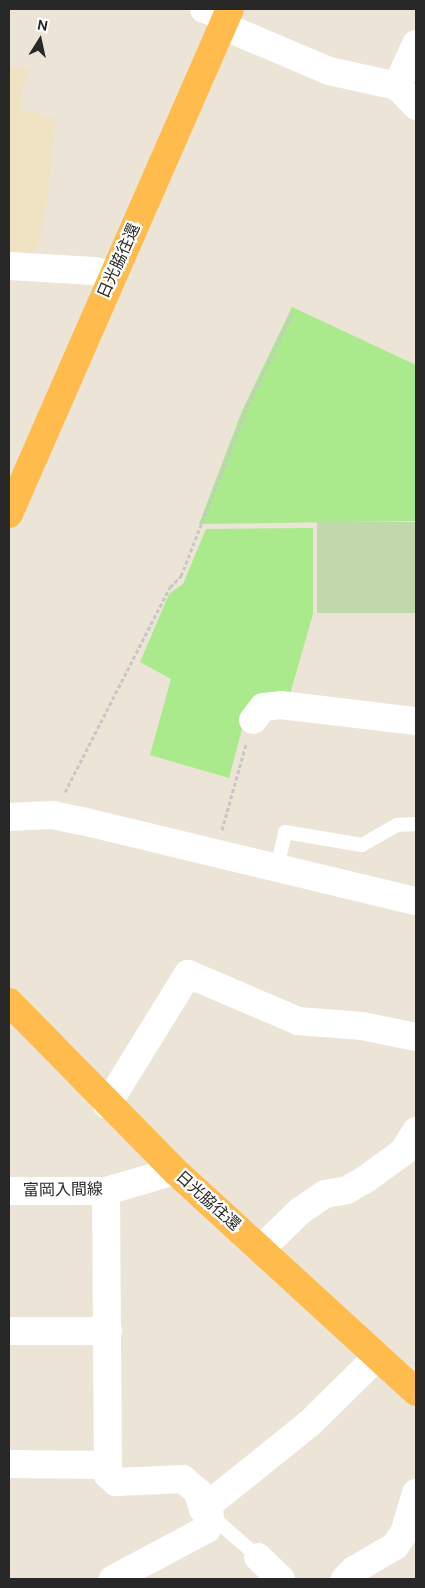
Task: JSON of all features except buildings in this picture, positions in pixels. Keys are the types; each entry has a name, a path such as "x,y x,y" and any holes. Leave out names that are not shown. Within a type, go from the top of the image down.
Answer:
{"highway":[{"name":"日光脇往還","path":"9,514 113,276 221,15"},
{"name":"日光脇往還","path":"9,1002 107,1105 175,1171 416,1392"}],"street":[{"path":"221,15 329,71 397,86 416,106"},
{"path":"397,86 416,44"},
{"path":"9,266 94,271 113,276"},
{"path":"253,720 263,707 281,705 416,721"},
{"path":"9,817 53,815 416,901"},
{"path":"107,1105 188,974 298,1021 362,1026 416,1037"},
{"path":"262,1249 300,1211 325,1194 347,1190 366,1179 403,1152 416,1131"},
{"name":"富岡入間線","path":"9,1191 106,1191 175,1171"},
{"path":"106,1191 108,1475 116,1482 182,1479 198,1492 207,1512 207,1529 112,1579"},
{"path":"9,1331 108,1330"},
{"path":"207,1512 310,1422 378,1356"},
{"path":"9,1464 108,1465"},
{"path":"345,1579 354,1570 395,1546 404,1533 416,1493"},
{"path":"258,1557 281,1579"}],"lane":[{"path":"277,868 285,832 362,845 397,825 416,824"},
{"path":"207,1512 258,1557"}],"path":[{"path":"53,815 170,587 181,576 248,405 292,313"},
{"path":"215,854 253,720"}],"shaded area":[{"path":"9,66 31,68 23,85 20,108 56,119 46,209 33,262 9,260"}],"green space":[{"path":"292,307 416,365 416,521 199,524 242,411"},
{"path":"317,522 416,522 416,613 317,613"},
{"path":"313,528 313,614 290,694 246,714 229,778 150,755 171,679 140,662 169,594 183,584 206,529"}]}
